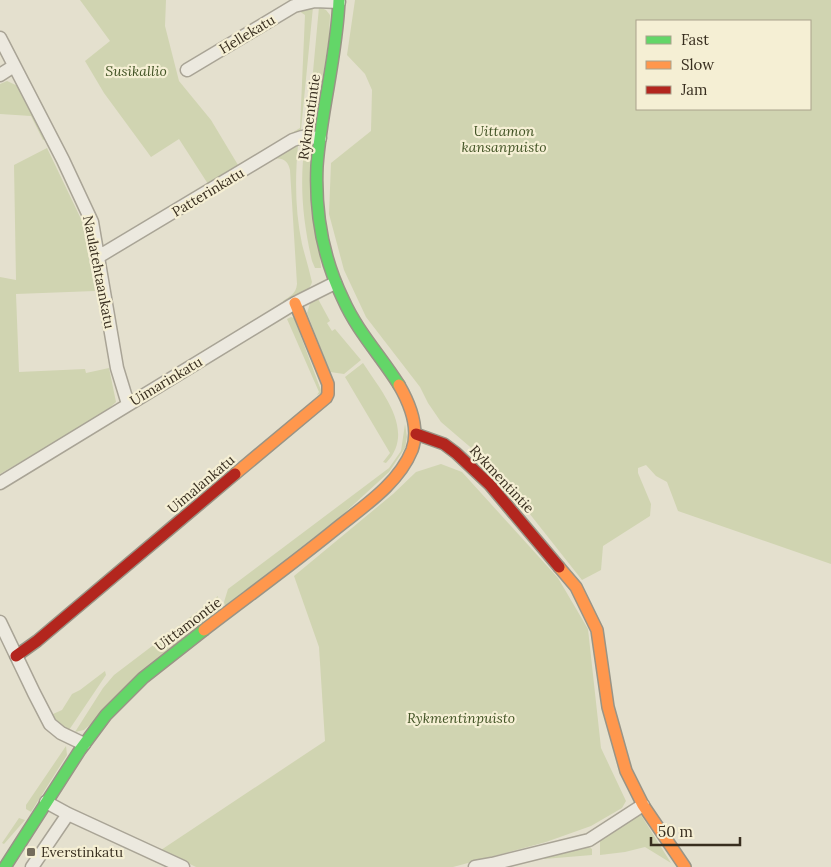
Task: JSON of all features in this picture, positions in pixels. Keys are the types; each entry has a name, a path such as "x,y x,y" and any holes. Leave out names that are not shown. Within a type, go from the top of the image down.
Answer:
{"street":[{"name":"Hellekatu","path":"187,70 294,6 315,2 339,1"},
{"name":"Rykmentintie","path":"339,1 336,40 320,138 317,178 318,207 325,247 335,283 352,319 403,395 413,417 416,434 444,444 490,485 576,587 597,630 608,706 626,771 643,805 685,867"},
{"name":"Naulatehtaankatu","path":"0,38 92,222 117,368 128,404"},
{"path":"0,75 14,66"},
{"name":"Patterinkatu","path":"98,257 293,140 302,137 320,138"},
{"name":"Uimarinkatu","path":"0,484 295,303 335,283"},
{"name":"Uimalankatu","path":"16,656 326,398 329,390 328,384 295,303"},
{"name":"Uittamontie","path":"5,867 84,744 112,707 155,667 307,553 390,482 410,458 416,434"},
{"path":"0,622 50,724 61,733 84,744"},
{"path":"46,802 183,867"},
{"path":"475,867 492,866 589,840 643,805"},
{"path":"32,867 68,814"}],"green space":[{"name":"Susikallio","path":"80,0 166,0 165,26 179,81 211,120 238,165 208,184 179,139 151,157 104,93 85,61 110,41"},
{"name":"Uittamon kansanpuisto","path":"355,0 831,0 831,564 678,511 667,482 656,476 646,465 638,468 638,473 651,504 650,516 603,546 601,570 582,580 514,494 476,452 441,422 420,387 366,317 344,270 329,214 331,163 371,131 372,90 365,74 347,55"},
{"path":"308,6 313,7 301,130 299,133 278,144 276,142 300,128 305,15 299,11 286,17 293,11"},
{"path":"319,7 326,10 330,15 329,38 316,117 309,115"},
{"path":"7,81 20,87 46,139 43,140 31,116 0,114 0,84"},
{"path":"305,143 309,146 311,152 321,268 315,268 312,261 304,217 302,173"},
{"path":"298,145 296,182 298,219 302,244 312,282 305,292 285,304 283,301 294,292 297,284 290,170 284,160 273,159"},
{"path":"47,148 82,221 95,291 16,294 19,372 85,369 86,373 109,368 116,402 104,413 0,474 0,277 16,280 14,165"},
{"path":"317,297 330,321 327,323 332,331 335,329 361,360 344,374 330,372 307,313 311,300"},
{"path":"294,318 322,393 317,395 319,392 287,319"},
{"path":"363,363 379,386 393,412 397,425 398,438 395,451 386,463 383,462 390,453 345,377"},
{"path":"405,424 407,437 405,448 389,472 339,518 225,606 224,602 228,589 389,468 401,451"},
{"name":"Rykmentinpuisto","path":"441,464 462,472 558,578 588,629 601,748 626,801 622,808 591,826 546,842 453,867 196,867 161,850 325,741 319,647 294,576 393,494 416,472"},
{"path":"218,596 217,608 219,610 84,730 75,732 103,688 114,675"},
{"path":"105,671 106,675 69,730 58,724 53,714 62,710 72,694"},
{"path":"66,746 67,755 31,812 26,809 26,805"},
{"path":"641,815 671,863 645,847 600,855 600,837"},
{"path":"19,818 25,820 4,844 2,843"},
{"path":"587,846 592,849 592,855 544,859 546,854"}],"traffic: fast":[{"path":"339,0 338,21 317,166 319,217 325,251 343,299 362,333 399,385"},
{"path":"5,867 80,750 106,715 143,678 204,630"}],"traffic: slow":[{"path":"235,474 326,398 328,394 328,384 295,303"},
{"path":"204,630 367,504 398,474 412,450 415,433 413,416 399,385"},
{"path":"559,567 576,587 597,630 608,707 626,771 643,805 685,867"}],"traffic: jam":[{"path":"416,434 444,444 456,453 490,485 559,567"},
{"path":"16,656 37,641 235,474"}],"place":[{"name":"Everstinkatu","path":"31,852"}]}
